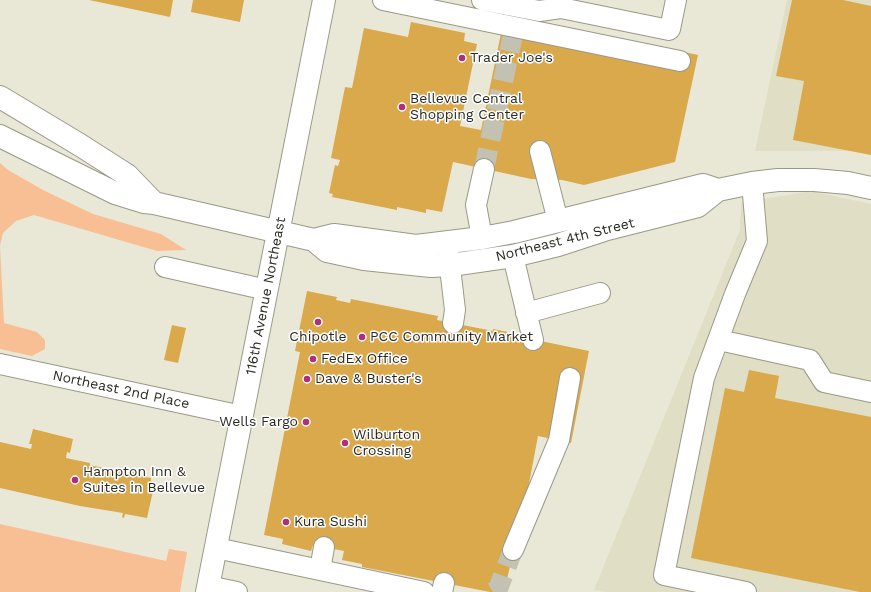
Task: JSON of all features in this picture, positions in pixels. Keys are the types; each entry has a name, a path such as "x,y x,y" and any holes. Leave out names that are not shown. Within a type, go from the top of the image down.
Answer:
{"main road":[{"name":"116th Avenue Northeast","path":"208,589 324,0"},
{"path":"0,97 127,175 154,203"},
{"name":"Northeast 4th Street","path":"0,136 115,193 144,202 154,203 314,240 334,235 416,246 482,238 703,185 718,190"},
{"name":"Northeast 4th Street","path":"314,240 327,251 364,260 431,266 451,265 513,256 558,245 607,229 698,206 718,190 752,183 778,180 814,180 848,183 871,188"}],"street":[{"path":"383,0 514,31 680,61"},
{"path":"482,0 539,11 561,8 669,30 676,0"},
{"path":"540,151 558,221"},
{"path":"482,238 476,205 484,169"},
{"path":"746,592 664,575 704,378 735,294 757,241 752,183"},
{"path":"447,242 456,310 453,323"},
{"path":"513,256 532,340"},
{"path":"165,267 267,290"},
{"path":"526,313 600,294"},
{"path":"719,340 810,360 824,382 871,392"},
{"name":"Northeast 2nd Place","path":"0,364 242,416"},
{"path":"513,550 559,440 570,378"},
{"path":"320,570 324,547"},
{"path":"216,548 424,592"},
{"path":"208,589 237,592"}],"shaded area":[{"path":"787,0 871,0 871,155 856,151 755,151"},
{"path":"0,163 8,170 43,190 93,214 161,234 186,250 157,251 34,215 16,221 3,233 0,246"},
{"path":"811,191 871,204 871,592 605,592 594,590 740,230 741,203"},
{"path":"0,246 4,323 37,332 45,340 45,349 32,356 0,349"},
{"path":"0,524 166,561 169,549 187,552 180,592 0,592"}],"building":[{"path":"89,0 173,0 170,17"},
{"path":"193,0 244,0 240,22 191,12"},
{"path":"792,0 843,0 871,6 871,155 793,140 804,81 776,76"},
{"path":"505,14 698,55 675,162 584,185 562,180 531,179 453,162 442,212 426,209 426,213 397,207 397,210 332,197 333,194 329,193 335,165 338,166 340,160 331,158 345,87 352,88 364,28 408,37 411,22 465,33 464,41 477,44 460,126 481,130"},
{"path":"307,291 337,297 336,300 350,303 351,299 438,316 437,320 493,331 493,329 508,332 507,334 589,351 571,443 538,436 527,494 504,592 490,592 362,567 362,564 342,560 344,551 313,545 311,551 282,544 283,539 264,535 300,352 295,351"},
{"path":"172,325 186,328 178,363 164,360"},
{"path":"749,370 779,376 775,398 871,417 871,592 860,592 691,558 725,388 744,392"},
{"name":"Hampton Inn & Suites in Bellevue","path":"33,429 73,439 70,453 67,452 66,458 131,474 132,470 136,471 135,475 151,478 151,481 155,482 147,518 125,514 124,518 122,517 123,513 80,506 0,488 0,442 31,449 32,444 29,444"}],"tunnel":[{"path":"484,169 513,35"},
{"path":"493,592 498,589 513,550"}],"place":[{"name":"Trader Joe's","path":"462,58"},
{"name":"Bellevue Central Shopping Center","path":"402,107"},
{"name":"Chipotle","path":"318,322"},
{"name":"PCC Community Market","path":"362,337"},
{"name":"FedEx Office","path":"313,359"},
{"name":"Dave & Buster's","path":"307,379"},
{"name":"Wells Fargo","path":"306,422"},
{"name":"Wilburton Crossing","path":"345,443"},
{"name":"Hampton Inn & Suites in Bellevue","path":"75,480"},
{"name":"Kura Sushi","path":"286,522"}]}
